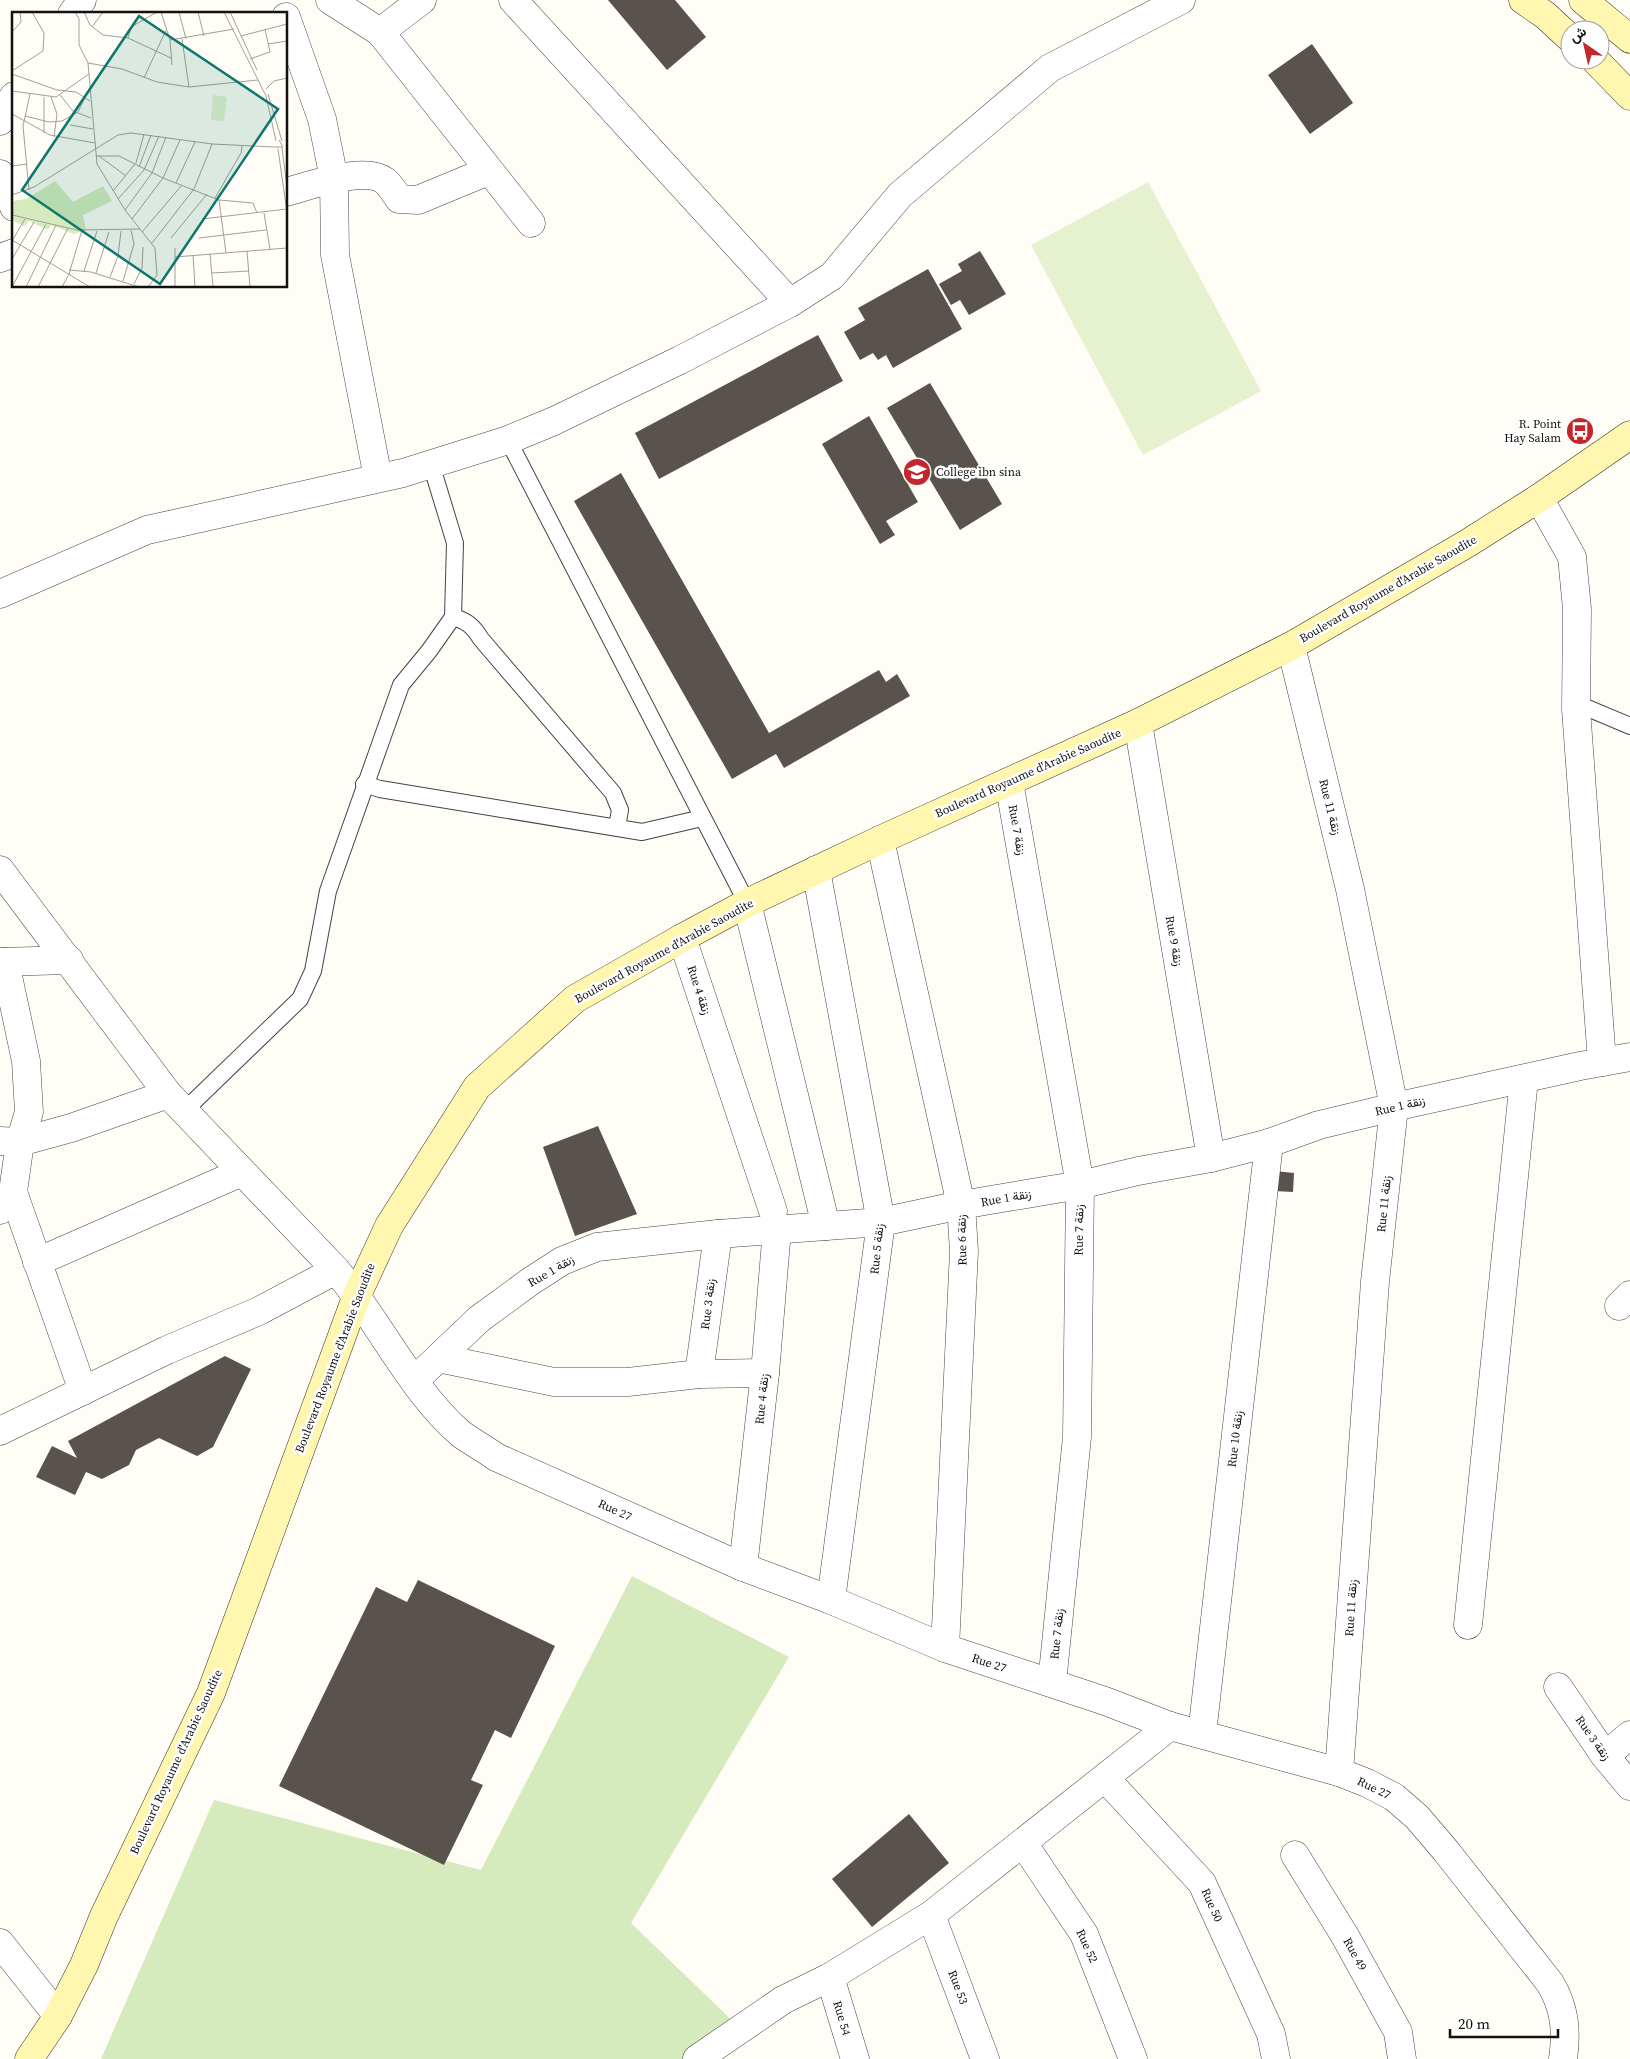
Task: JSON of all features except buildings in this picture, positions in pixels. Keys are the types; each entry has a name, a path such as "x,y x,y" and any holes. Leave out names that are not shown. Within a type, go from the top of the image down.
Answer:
{"main road":[{"path":"1523,0 1545,15 1560,29"},
{"path":"1583,0 1630,39"},
{"path":"1604,70 1630,96"},
{"name":"Boulevard Royaume d'Arabie Saoudite","path":"29,2059 58,2016 84,1965 104,1916 211,1693 357,1295 389,1226 477,1087 575,999 682,938 747,903 880,840 1138,723 1291,646 1468,543 1540,498 1630,435"}],"street":[{"path":"73,12 82,0"},
{"path":"330,0 380,32 530,223"},
{"path":"380,32 422,0"},
{"path":"512,0 790,303"},
{"path":"0,594 147,530 403,473 508,440 571,413 790,303 832,276 900,196 1050,68 1181,0"},
{"path":"288,21 322,119 334,179 335,255 378,478"},
{"path":"0,121 4,110 12,99"},
{"path":"288,191 334,179 364,174 385,181 399,199 407,201 418,200 488,171"},
{"path":"0,174 12,202"},
{"path":"0,258 12,254"},
{"path":"1540,498 1572,556 1577,609 1576,709 1602,1062"},
{"name":"Rue 11 زنقة","path":"1291,646 1350,889 1394,1107 1375,1282 1339,1772"},
{"name":"Rue 9 زنقة","path":"1138,723 1211,1158"},
{"name":"Rue 7 زنقة","path":"1009,782 1080,1185 1077,1437 1052,1683"},
{"name":"Rue 6 زنقة","path":"880,840 962,1206 964,1251 945,1648"},
{"name":"Rue 27","path":"0,870 176,1102 336,1270 357,1295 414,1380 438,1410 462,1434 496,1457 743,1567 831,1600 945,1648 1052,1683 1170,1726 1339,1772 1394,1796 1417,1817 1446,1851 1550,1983 1560,1999 1566,2041 1563,2059"},
{"name":"Rue 5 زنقة","path":"816,870 881,1222 831,1600"},
{"path":"747,903 826,1226"},
{"name":"Rue 4 زنقة","path":"682,938 775,1220 765,1373 743,1567"},
{"path":"68,960 2,962 26,1061 29,1112 10,1141 7,1201 37,1262 83,1391"},
{"name":"Rue 1 زنقة","path":"414,1380 479,1319 531,1281 562,1261 597,1247 718,1234 775,1220 826,1226 881,1222 1080,1185 1138,1171 1211,1158 1269,1143 1319,1125 1394,1107 1630,1057"},
{"path":"1468,1625 1524,1079"},
{"path":"10,1141 176,1102"},
{"name":"Rue 10 زنقة","path":"1202,1734 1269,1143"},
{"path":"37,1262 242,1172"},
{"name":"Rue 3 زنقة","path":"699,1374 718,1234"},
{"path":"0,1431 167,1350 259,1311 336,1270"},
{"path":"438,1358 554,1382 628,1382 699,1374 765,1373"},
{"name":"Rue 3 زنقة","path":"1558,1688 1605,1756 1630,1786"},
{"path":"707,2056 752,2019 783,2000 830,1978 931,1915 1170,1726"},
{"path":"1605,1756 1630,1735"},
{"name":"Rue 50","path":"1104,1778 1202,1883 1271,2034 1276,2059"},
{"name":"Rue 52","path":"1023,1843 1084,1934 1133,2059"},
{"name":"Rue 49","path":"1294,1855 1345,1936 1398,2032 1402,2059"},
{"name":"Rue 53","path":"931,1915 985,2059"},
{"path":"0,1943 58,2016"},
{"name":"Rue 54","path":"830,1978 855,2059"}],"lane":[{"path":"508,440 747,903"},
{"path":"176,1102 300,999 313,971 328,891 364,784 401,685 429,651 453,617 455,543 431,464"},
{"path":"453,617 464,620 474,627 481,639 613,793 620,810 617,827"},
{"path":"1576,709 1585,707 1630,726"},
{"path":"364,784 380,789 642,832 702,818"}],"green space":[{"path":"1148,182 1261,391 1143,455 1031,245"},
{"path":"632,1576 789,1657 631,1923 742,2030 718,2059 101,2059 214,1800 481,1870"}],"place":[{"name":"R. Point Hay Salam","path":"1580,431"},
{"name":"College ibn sina","path":"917,472"}]}
